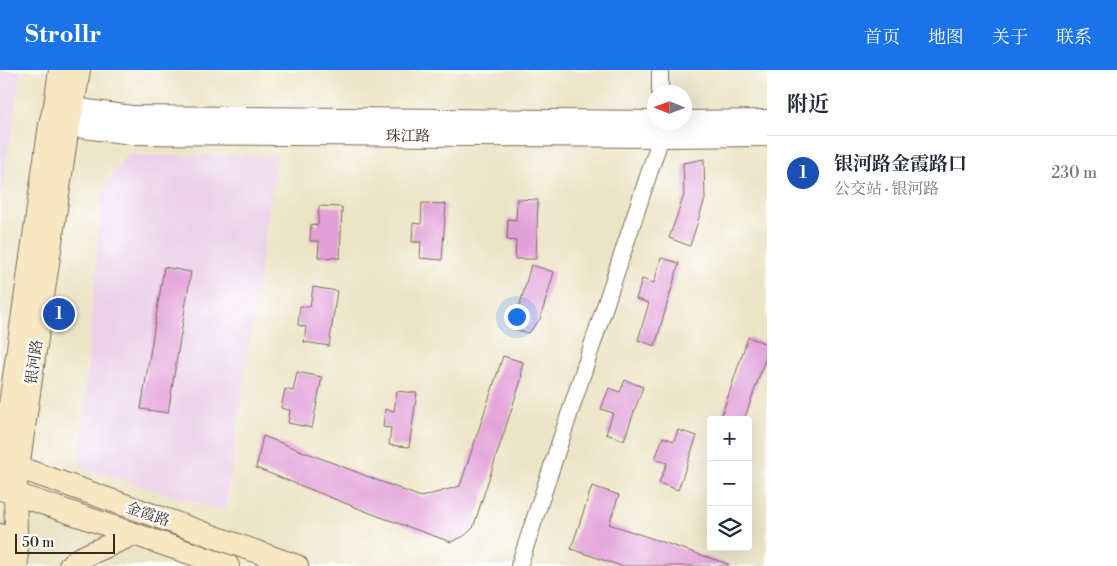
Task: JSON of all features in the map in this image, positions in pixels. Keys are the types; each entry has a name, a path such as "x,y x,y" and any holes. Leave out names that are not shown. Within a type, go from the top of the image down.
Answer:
{"main road":[{"name":"银河路","path":"60,70 62,116"},
{"name":"银河路","path":"17,566 5,467 62,116 79,70"},
{"name":"金霞路","path":"5,467 297,566"},
{"name":"金霞路","path":"8,491 228,566"},
{"path":"0,534 1,566"},
{"path":"70,566 78,559 134,534"}],"street":[{"path":"660,70 660,85"},
{"name":"珠江路","path":"62,116 132,134 647,127"},
{"path":"692,121 767,120"},
{"path":"519,566 658,130"},
{"name":"珠江路","path":"692,130 767,136"}],"shaded area":[{"path":"0,70 21,70 0,205"},
{"path":"127,155 277,156 225,511 80,467 101,198 112,176"}],"building":[{"path":"704,159 705,199 690,246 669,238 684,195 683,163"},
{"path":"517,199 538,200 536,259 515,259 516,241 507,240 508,219 516,220"},
{"path":"422,203 446,204 442,260 420,258 421,242 412,242 413,223 421,224"},
{"path":"319,206 342,207 340,258 318,257 319,241 310,241 311,224 318,225"},
{"path":"661,258 679,263 655,346 638,340 649,303 636,299 642,279 654,283"},
{"path":"531,265 554,272 540,319 529,333 513,329"},
{"path":"164,267 191,272 168,413 141,409"},
{"path":"313,287 337,291 329,346 304,342 306,327 298,325 300,306 310,307"},
{"path":"748,337 767,344 767,354 745,416 721,416"},
{"path":"503,356 523,362 522,377 473,528 464,536 451,542 375,515 256,468 263,436 421,497 460,486"},
{"path":"297,372 322,377 312,428 288,423 290,410 281,408 285,389 293,391"},
{"path":"625,380 643,387 624,440 606,434 613,413 601,409 609,388 620,392"},
{"path":"397,391 417,393 409,447 389,445 391,428 383,427 385,409 394,411"},
{"path":"678,430 697,436 678,490 659,483 667,463 655,459 663,437 674,441"},
{"path":"592,486 619,495 609,524 728,564 728,566 621,566 571,549"}],"place":[{"name":"银河路金霞路口","path":"59,314"}]}
